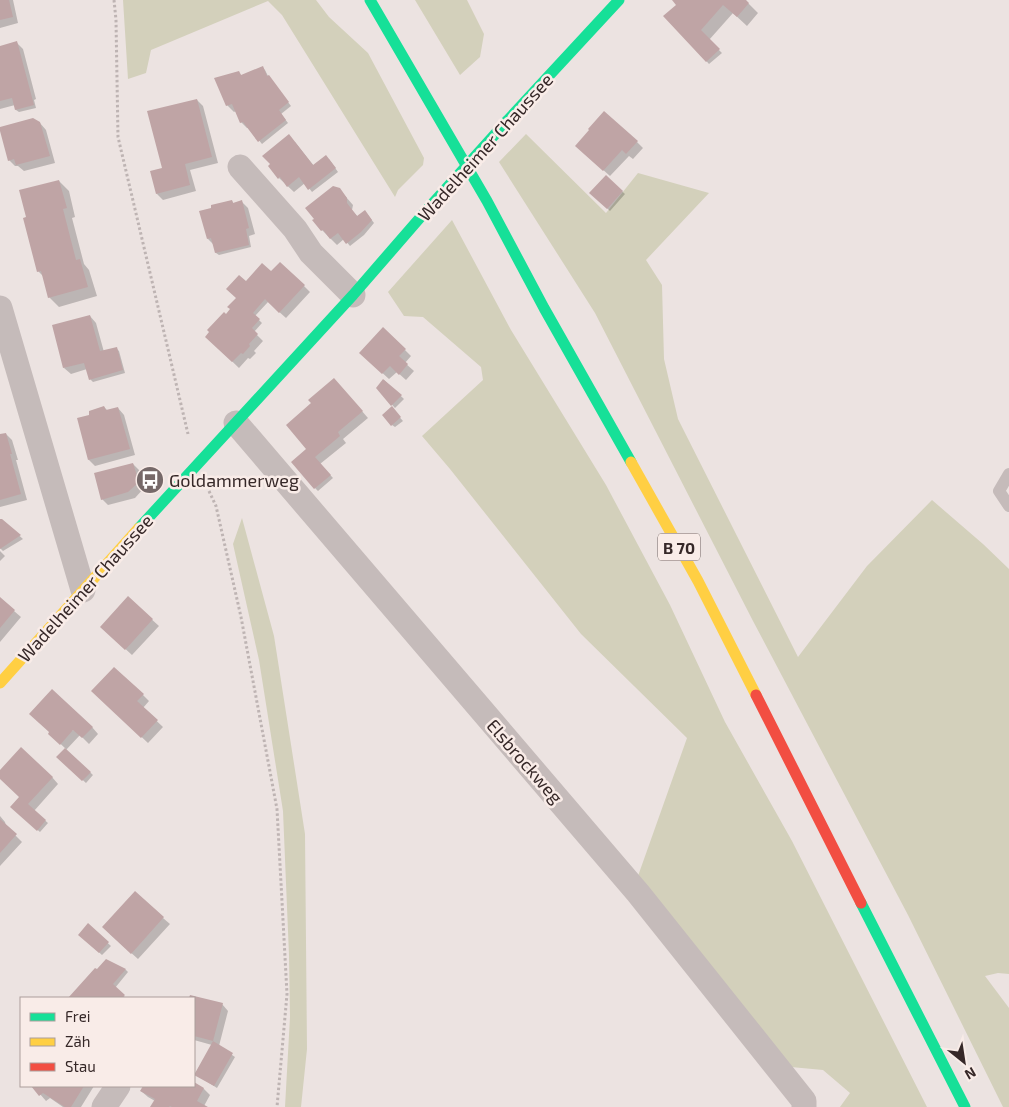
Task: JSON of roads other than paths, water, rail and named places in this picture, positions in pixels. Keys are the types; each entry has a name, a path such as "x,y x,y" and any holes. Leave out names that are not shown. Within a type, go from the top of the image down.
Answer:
{"main road":[{"name":"B 70","path":"370,0 487,201 544,308 698,581 965,1107"},
{"name":"Wadelheimer Chaussee","path":"0,683 618,0"}],"street":[{"path":"240,168 295,229 311,253 352,295"},
{"path":"0,308 83,590"},
{"name":"Elsbrockweg","path":"236,423 638,893 804,1101 804,1107"},
{"path":"104,1107 117,1087"}],"lane":[{"path":"1009,474 999,491 1009,506"}],"place":[{"name":"Goldammerweg","path":"150,480"}]}
